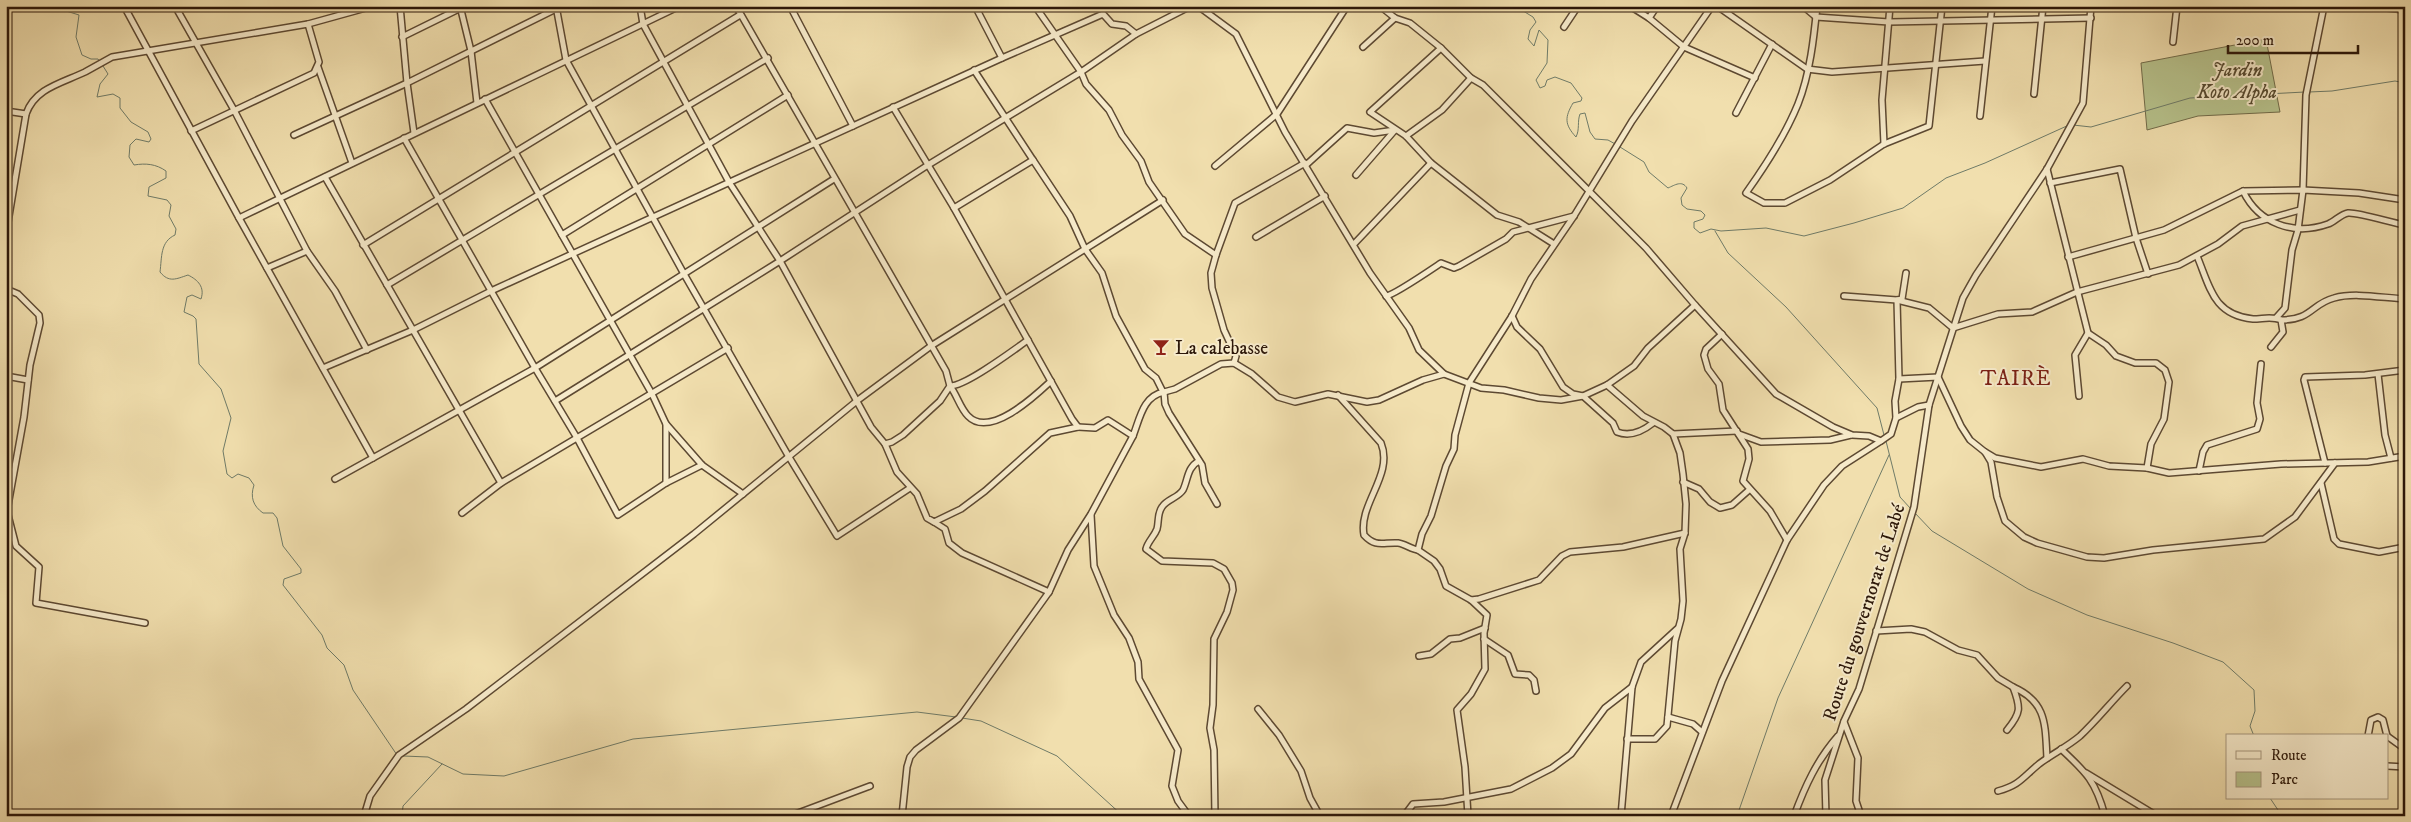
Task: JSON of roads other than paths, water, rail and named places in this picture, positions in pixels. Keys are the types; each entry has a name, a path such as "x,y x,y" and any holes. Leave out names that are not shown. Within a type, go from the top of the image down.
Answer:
{"street":[{"path":"124,6 191,131 373,458"},
{"path":"175,6 234,110 307,250 335,291 367,350"},
{"path":"6,234 26,114 35,98 46,89 112,56 148,52 308,24 373,6"},
{"path":"400,6 414,134"},
{"path":"640,6 643,24 729,182 780,261 858,400 871,427 885,444 897,472 917,494 927,518 945,529 949,543 962,553 1049,592"},
{"path":"239,218 680,6"},
{"path":"736,6 768,58 814,143 946,371 950,386 967,416 973,420 989,421 1007,416 1051,381"},
{"path":"790,6 853,126"},
{"path":"975,6 1002,58"},
{"path":"1035,6 1057,35 1081,72 1086,84 1109,110 1122,136 1141,162 1149,182 1185,234 1216,254"},
{"path":"554,401 855,214 928,165 1081,72 1136,34 1191,6"},
{"path":"1198,6 1236,34 1285,132 1386,296 1409,328 1419,350 1444,374 1481,388 1504,390 1539,398 1561,400 1583,396 1607,385 1634,366 1648,348 1695,305"},
{"path":"1215,166 1277,114 1347,6"},
{"path":"1380,6 1395,18 1410,23 1441,48 1471,78 1482,85 1646,248 1776,394 1834,427 1852,435"},
{"path":"1564,27 1578,6"},
{"path":"1630,6 1649,18 1684,47 1754,78"},
{"path":"1649,18 1657,6"},
{"path":"1418,550 1422,534 1432,516 1446,466 1454,449 1454,435 1469,383 1512,316 1531,279 1574,216 1632,121 1712,6"},
{"path":"1717,6 1807,69 1832,72 1884,70 1986,61"},
{"path":"1803,6 1816,17 1889,22 2091,18"},
{"path":"1818,6 1807,69 1798,103 1769,160 1746,193 1764,203 1785,202 1830,180 1884,144 1929,126 1942,6"},
{"path":"1884,144 1882,100 1890,6"},
{"path":"1980,116 1992,6"},
{"path":"2034,94 2043,6"},
{"name":"Route du gouvernorat de Labé","path":"1826,816 1825,780 1844,721 1859,689 1912,515 1929,405 1962,298 2048,169 2083,103 2091,6"},
{"path":"2173,42 2177,6"},
{"path":"2270,347 2283,332 2278,319 2284,308 2292,250 2298,230 2303,190 2306,96 2324,6"},
{"path":"2369,6 2405,10"},
{"path":"402,37 462,7 471,51 477,103"},
{"path":"294,135 407,83 558,7 566,60 684,274 789,457 837,536 910,488"},
{"path":"323,368 412,330 572,253 974,70 1103,14 1112,24 1126,26 1136,34"},
{"path":"363,245 740,15"},
{"path":"1363,47 1395,18"},
{"path":"308,24 319,62 318,67 352,164"},
{"path":"1736,113 1772,44"},
{"path":"1441,48 1370,112 1406,136 1431,162 1497,215 1519,222 1554,244"},
{"path":"387,285 768,58"},
{"path":"191,131 314,73 318,67"},
{"path":"974,70 1070,216 1085,249 1102,273 1116,316 1145,369 1156,378 1163,392 1165,404 1199,461 1205,475 1204,483 1217,504"},
{"path":"1406,136 1442,110 1471,78"},
{"path":"562,235 788,95"},
{"path":"485,100 611,320 652,394 666,424 702,466 744,494"},
{"path":"893,107 954,208 1078,427"},
{"path":"6,111 26,114"},
{"path":"1234,363 1236,356 1224,330 1212,288 1211,273 1216,254 1235,204 1306,164 1347,128 1374,133 1396,130"},
{"path":"1356,174 1396,130"},
{"path":"404,138 577,438 618,515 666,483 702,466"},
{"path":"954,208 1032,160"},
{"path":"1354,244 1431,162"},
{"path":"2048,169 2088,333 2106,345 2116,356 2135,363 2156,363 2165,370 2169,382 2164,419 2151,444 2147,468"},
{"path":"2050,183 2120,169 2136,238 2148,274"},
{"path":"325,177 501,484"},
{"path":"335,479 535,368 834,178"},
{"path":"2068,257 2164,230 2243,191 2303,190 2360,193 2405,200"},
{"path":"2243,191 2249,203 2266,218 2284,227 2298,230 2328,224 2348,213 2405,225"},
{"path":"1256,237 1325,196"},
{"path":"364,816 370,796 399,755 545,650 744,494 858,400 931,346 1163,200"},
{"path":"1844,296 1897,300 1929,308 1953,328 1998,314 2032,312 2077,292 2179,265 2218,244 2242,226 2300,210"},
{"path":"1386,296 1393,295 1414,279 1441,263 1454,268 1506,239 1513,232 1574,216"},
{"path":"267,268 307,250"},
{"path":"2197,256 2214,298 2225,310 2233,315 2254,319 2300,319 2331,298 2344,295 2405,300"},
{"path":"1897,300 1902,299 1906,274"},
{"path":"6,289 18,294 39,315 40,323 28,380 24,417 7,511 16,546 39,567 36,603 145,623"},
{"path":"1671,816 1722,681 1786,540 1824,485 1842,466 1891,434 1896,418 1895,401 1899,379 1897,300"},
{"path":"1512,316 1516,328 1540,349 1563,387 1573,394 1583,396 1613,423 1617,432 1627,434 1646,429 1653,423"},
{"path":"2079,396 2075,356 2088,333"},
{"path":"1722,334 1706,349 1704,355 1708,369 1719,384 1723,410 1748,449 1749,460 1743,476 1745,486 1770,511 1786,540"},
{"path":"950,386 956,386 972,378 1028,340"},
{"path":"462,513 501,484 728,348"},
{"path":"902,816 906,767 910,757 916,750 959,718 1049,592 1068,550 1091,514 1133,436 1147,401 1155,394 1176,388 1222,364 1234,363 1252,374 1278,397 1295,402 1314,396 1338,395 1367,402 1379,400 1413,384 1444,374"},
{"path":"2199,471 2203,452 2207,445 2257,429 2260,419 2257,403 2261,364"},
{"path":"2325,463 2305,378 2378,374 2405,370"},
{"path":"2378,374 2385,435 2391,458"},
{"path":"6,376 28,380"},
{"path":"1899,379 1938,377 1970,440 1995,458 2041,467 2083,459 2109,466 2147,468 2169,473 2281,464 2335,463 2405,456"},
{"path":"1607,385 1653,423 1664,427 1673,434 1680,453 1686,504 1685,534 1680,549 1683,601 1675,641 1668,726 1655,738 1627,739"},
{"path":"885,444 903,435 940,401 950,386"},
{"path":"1338,395 1377,439 1383,450 1382,470 1364,516 1362,526 1364,535 1371,543 1380,545 1398,543 1418,550 1434,561 1440,569 1446,586 1471,600 1487,615 1484,639 1486,669 1471,694 1457,710 1468,796 1468,816"},
{"path":"1896,418 1918,407 1929,405"},
{"path":"934,522 961,509 985,491 1050,433 1078,427 1095,428 1108,420 1133,436"},
{"path":"666,424 666,483"},
{"path":"1673,434 1738,432 1761,442 1830,440 1852,435 1868,436 1882,441"},
{"path":"1985,452 1991,462 1997,498 2005,521 2024,536 2037,543 2087,557 2104,558 2153,550 2264,539 2295,517 2335,463"},
{"path":"1199,461 1193,464 1180,493 1169,499 1162,507 1158,516 1156,530 1146,549 1162,561 1213,563 1224,568 1232,583 1227,612 1214,638 1214,705 1210,728 1214,750 1214,816"},
{"path":"1683,482 1698,489 1710,502 1720,508 1732,505 1749,490"},
{"path":"2321,483 2334,539 2339,544 2379,552 2405,547"},
{"path":"1091,514 1094,566 1114,615 1129,638 1138,662 1139,680 1178,750 1172,786 1178,801 1189,816"},
{"path":"1471,600 1539,580 1562,556 1570,552 1623,547 1685,534"},
{"path":"1420,656 1431,654 1450,639 1460,638 1485,628"},
{"path":"1620,816 1632,687 1641,662 1678,628"},
{"path":"1876,631 1911,629 1925,632 1958,650 1976,655 1998,678 2030,695 2041,711 2047,758"},
{"path":"1484,639 1508,655 1515,674 1529,675 1534,680 1536,691"},
{"path":"1998,791 2015,786 2029,772 2061,749 2094,722 2127,686"},
{"path":"1404,816 1413,804 1444,802 1511,789 1552,768 1571,754 1605,708 1632,687"},
{"path":"2007,730 2018,717 2019,706 2013,687"},
{"path":"1258,709 1279,735 1301,771 1310,798 1320,816"},
{"path":"1668,717 1692,724 1702,732"},
{"path":"2368,734 2371,720 2378,717 2383,720 2386,734"},
{"path":"1844,721 1858,758 1856,801 1861,816"},
{"path":"1794,816 1808,779 1825,750 1841,732"},
{"path":"2388,737 2405,749"},
{"path":"2061,749 2086,773 2098,791 2105,816"},
{"path":"2388,766 2405,767"},
{"path":"2086,773 2157,816"},
{"path":"790,816 870,786"}],"waterway":[{"path":"62,6 63,10 79,15 76,37 82,55 91,59 98,59 100,62"},
{"path":"1515,6 1533,17 1536,22 1530,30 1528,39 1534,46 1539,30 1548,40 1547,63 1536,80 1540,88 1545,86 1547,80 1555,77 1571,83 1582,98 1581,101 1573,103 1568,112 1569,128 1576,137 1580,114 1585,113 1590,132 1595,139 1608,140 1617,145"},
{"path":"103,66 108,74 100,84 97,97 113,94 120,98 120,108 131,122 148,132 151,139 149,142 136,139 130,145 129,157 134,165 151,165 166,171 166,178 149,187 148,196 167,200 171,205 169,216 176,229 175,235 164,246 160,272 170,279 188,275 195,279 201,287 201,299 192,295 187,297 184,312 196,319 199,364 221,389 231,418 223,451 227,474 232,478 238,474 249,478 254,485 252,497 257,507 263,513 273,513 277,518 283,546 301,569 301,573 284,579 283,585 322,635 327,648 344,665 353,690 397,755"},
{"path":"2309,92 2332,91 2395,81 2405,83"},
{"path":"2073,125 2091,127 2190,98 2305,92"},
{"path":"1620,147 1644,162 1649,172 1668,188 1678,184 1683,184 1687,188 1681,198 1682,205 1687,209 1701,211 1705,215 1703,219 1694,222 1694,228 1700,233 1711,229 1721,231 1766,228 1804,236 1903,208 1946,178 1985,163 2069,125"},
{"path":"1715,231 1728,253 1786,307 1877,408 1884,435"},
{"path":"1886,441 1900,497 1911,509"},
{"path":"1737,816 1778,698 1889,455"},
{"path":"1914,512 1932,531 2028,589 2087,615 2173,643 2223,662 2254,690 2255,711 2250,726 2253,734"},
{"path":"403,756 428,757 463,774 504,776 633,739 917,712 956,717"},
{"path":"962,718 981,721 1057,756 1123,816"},
{"path":"402,816 403,806 442,764"},
{"path":"2271,800 2282,816"}],"place":[{"name":"La calebasse","path":"1161,347"}],"district":[{"name":"TAIRÈ","path":"2016,378"}],"park label":[{"name":"Jardin Koto Alpha","path":"2237,80"}]}
